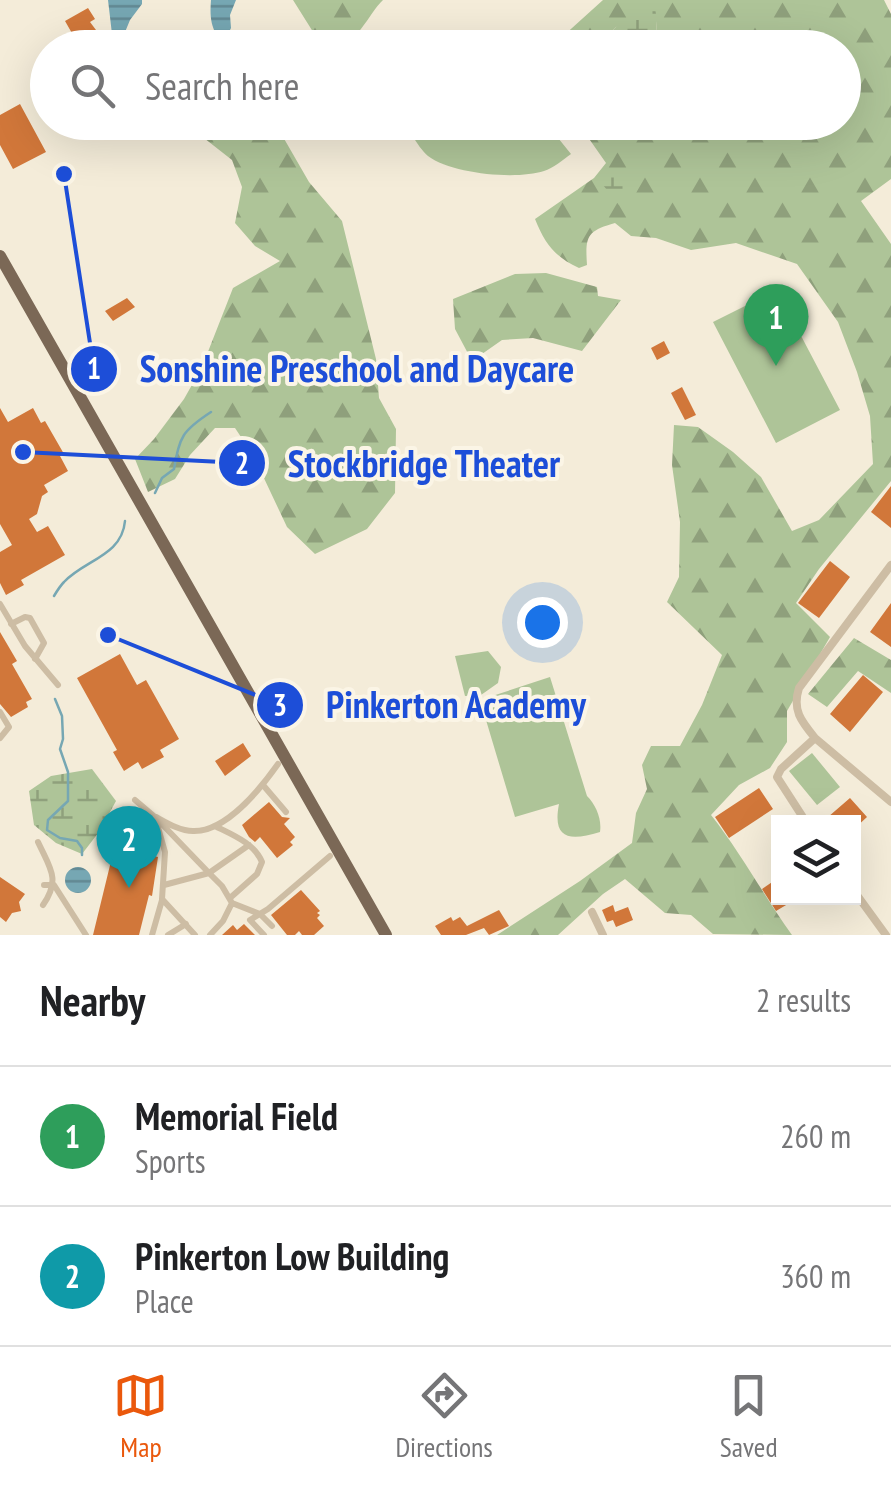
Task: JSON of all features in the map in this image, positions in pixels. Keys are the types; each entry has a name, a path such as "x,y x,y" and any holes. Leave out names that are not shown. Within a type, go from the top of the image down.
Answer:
{"main road":[{"path":"0,256 386,935"}],"street":[{"path":"891,565 797,696 799,719 891,802"},
{"path":"0,604 36,660 58,685"},
{"path":"11,624 30,618 44,644 36,660"},
{"path":"0,712 9,727 0,738"},
{"path":"801,815 780,784 778,774 816,738"},
{"path":"154,817 195,832 216,826 263,785 278,764"},
{"path":"263,785 286,812"},
{"path":"135,800 209,873 231,901 260,914 272,926"},
{"path":"152,935 162,898 166,852 154,817"},
{"path":"210,935 223,921 231,901 260,870 260,857 249,845 216,826"},
{"path":"38,842 54,885 86,935"},
{"path":"164,886 209,873 249,845"},
{"path":"264,935 250,920 330,856"},
{"path":"44,885 54,885"},
{"path":"43,905 54,885"},
{"path":"162,898 195,935"},
{"path":"861,901 886,935"},
{"path":"592,912 603,935"},
{"path":"168,935 186,924"}],"green space":[{"path":"293,0 383,0 360,30 312,30"},
{"path":"603,0 884,0 891,14 891,179 861,201 891,244 891,481 796,603 830,637 787,711 787,742 770,768 739,785 711,815 792,935 713,934 691,915 665,913 625,879 558,935 497,935 632,843 636,813 647,789 642,765 651,746 680,746 722,655 667,602 679,577 680,522 672,465 674,425 698,427 761,477 792,531 819,520 873,464 870,416 838,322 797,264 736,243 691,250 656,238 631,236 615,223 593,232 587,247 587,265 579,268 552,249 535,219 594,178 606,163 590,140 861,140 861,30 656,30 657,21 613,30 570,30"},
{"path":"649,2 655,8 656,30 613,30"},
{"path":"206,140 285,140 309,182 342,221 376,359 379,398 396,429 395,493 367,529 315,554 287,527 253,455 235,428 215,428 190,455 175,479 148,492 135,459 184,399 202,367 233,288 280,261 255,246 235,223 242,187 232,160"},
{"path":"415,140 560,140 571,154 544,171 501,175 452,167 428,156"},
{"path":"615,169 642,181 632,200 619,205 603,185"},
{"path":"546,273 597,287 598,296 621,300 582,351 533,338 502,340 472,361 455,329 453,299 515,274"},
{"path":"777,290 840,410 776,443 713,322"},
{"path":"854,638 891,660 891,693 858,671 827,707 808,694"},
{"path":"488,651 501,667 498,683 481,695 465,696 455,656"},
{"path":"550,677 587,796 598,813 600,832 566,835 558,825 559,804 515,817 480,700"},
{"path":"812,753 840,787 817,805 789,771"},
{"path":"92,769 116,801 82,854 56,843 34,825 29,791 51,776"}],"water":[{"path":"108,0 142,0 126,30 112,30"},
{"path":"211,0 236,0 230,30 214,30"},
{"path":"78,867 87,871 91,880 87,889 78,893 69,889 65,880 69,871"}],"building":[{"path":"88,8 96,30 70,30 65,21"},
{"path":"20,104 30,122 30,140 40,140 46,152 13,169 0,145 0,115"},
{"path":"127,298 135,307 113,321 105,311"},
{"path":"664,341 670,353 657,360 651,348"},
{"path":"682,387 696,415 685,420 671,393"},
{"path":"0,408 8,422 33,408 64,454 60,456 68,471 44,485 48,492 42,496 37,514 29,519 37,532 48,526 65,555 21,580 24,585 6,595 0,583 0,552 12,545 0,524"},
{"path":"891,486 891,528 871,512"},
{"path":"830,561 850,577 819,618 798,603"},
{"path":"891,603 891,647 870,632"},
{"path":"0,632 32,699 26,702 28,707 11,717 0,704"},
{"path":"120,654 137,685 146,680 179,739 160,750 164,757 142,769 138,762 124,771 113,752 117,750 77,678"},
{"path":"863,675 883,692 850,732 830,714"},
{"path":"243,743 251,756 225,776 215,761"},
{"path":"759,788 773,809 729,838 715,817"},
{"path":"850,798 867,817 861,823 861,815 830,815"},
{"path":"269,802 282,817 290,818 284,824 295,837 290,842 293,845 277,858 260,837 255,842 249,837 242,825"},
{"path":"139,852 158,857 152,896 149,895 139,935 93,935 113,853 138,859"},
{"path":"0,877 25,894 19,902 21,911 12,913 6,922 0,917"},
{"path":"771,883 771,903 762,889"},
{"path":"301,890 320,911 317,918 324,926 314,935 302,935 299,931 287,935 271,915"},
{"path":"613,905 615,912 628,907 633,920 616,927 613,920 607,922 602,910"},
{"path":"499,910 509,926 489,935 484,928 466,935 441,935 435,926 451,917 453,921 460,917 467,926"},
{"path":"244,924 255,935 222,935 233,925 237,930"}],"waterway":[{"path":"155,493 162,478 174,469 184,435 211,412"},
{"path":"54,596 72,574 110,550 125,521"},
{"path":"55,699 62,716 60,749 68,772 68,801 48,820 47,830 60,838 77,841 82,855"}],"place":[{"name":"Sonshine Preschool and Daycare","path":"64,174"},
{"name":"Memorial Field","path":"776,366"},
{"name":"Stockbridge Theater","path":"23,452"},
{"name":"Pinkerton Academy","path":"108,635"},
{"name":"Pinkerton Low Building","path":"129,888"}]}
